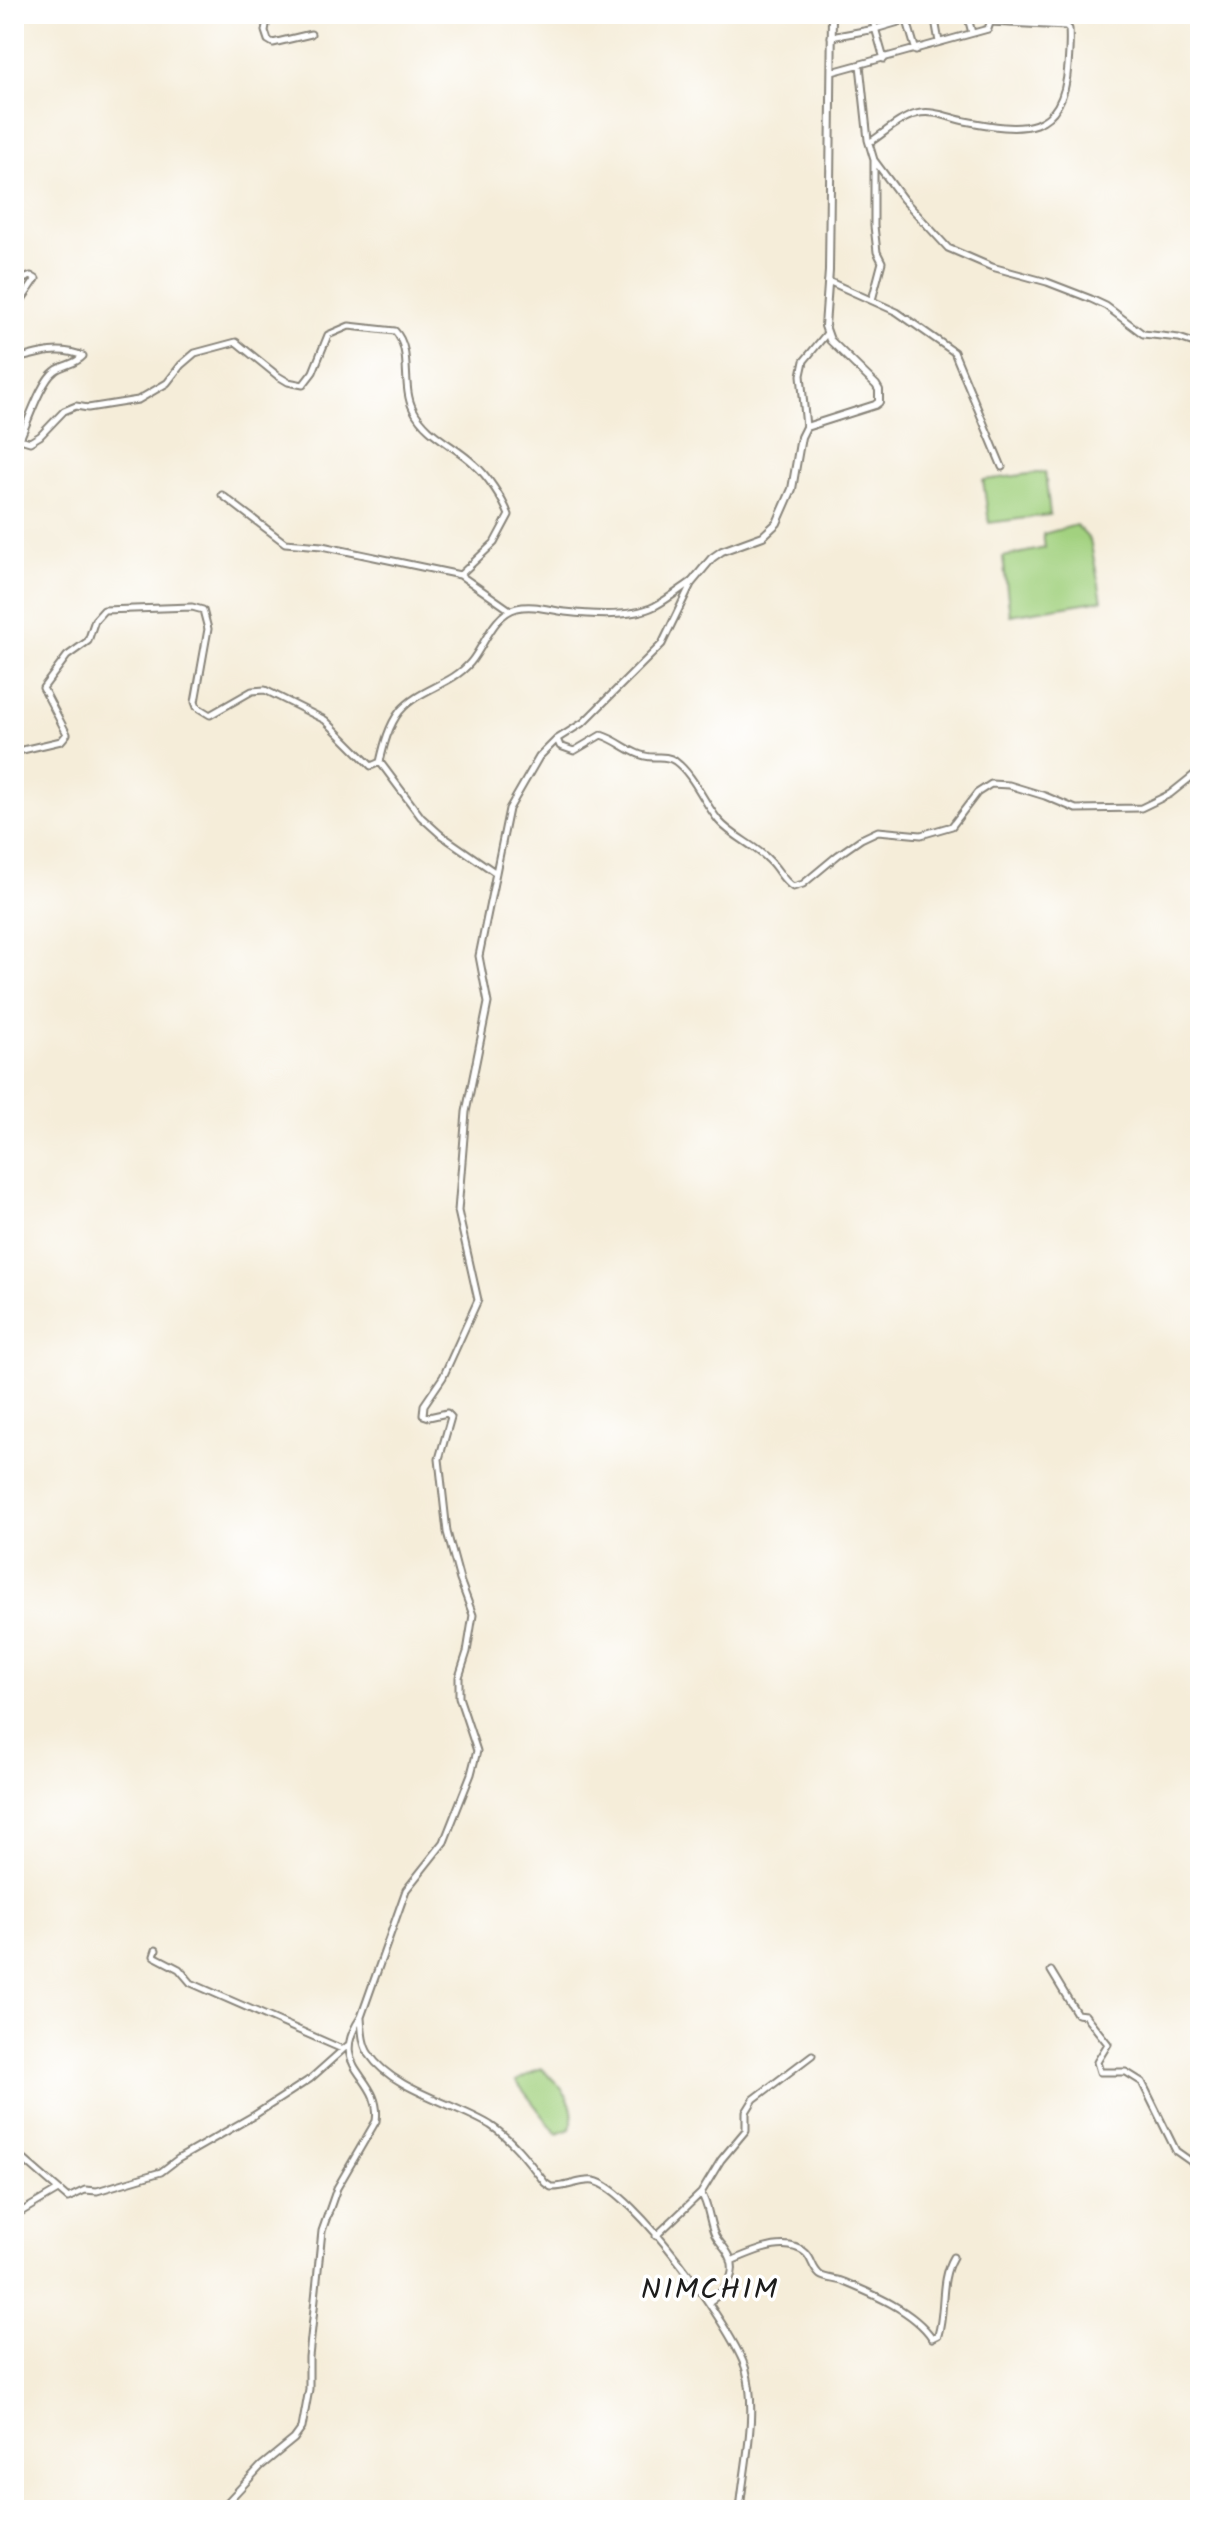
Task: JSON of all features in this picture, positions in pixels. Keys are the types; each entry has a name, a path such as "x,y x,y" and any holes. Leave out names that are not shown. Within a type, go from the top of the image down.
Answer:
{"street":[{"path":"268,14 265,31 268,40 273,43 311,34"},
{"path":"691,17 700,14"},
{"path":"806,427 879,402 876,385 830,340 827,333 832,14"},
{"path":"871,14 884,59"},
{"path":"831,37 875,29 906,17 926,14"},
{"path":"934,14 939,42"},
{"path":"967,14 972,33"},
{"path":"832,72 988,29 993,14"},
{"path":"1023,14 1024,24"},
{"path":"906,17 916,51"},
{"path":"868,143 917,114 937,113 1012,128 1042,122 1055,112 1062,103 1067,75 1069,29 1066,26 990,22"},
{"path":"860,65 868,143 874,160 903,199 948,248 992,267 1047,282 1099,302 1143,334 1179,338 1200,345"},
{"path":"872,301 882,262 877,252 874,226 874,160"},
{"path":"14,283 31,276 36,279 14,311"},
{"path":"828,281 905,317 954,352 1002,467"},
{"path":"14,360 68,349 83,356 55,371 42,390 20,439 30,442 64,411 76,406 88,408 138,400 167,383 195,353 213,346 236,342 278,376 303,385 313,372 328,335 349,326 395,331 403,341 406,379 415,413 438,439 475,464 509,515 494,543 460,575"},
{"path":"14,752 61,741 67,734 43,688 67,656 88,641 95,620 104,610 192,607 203,610 208,629 195,702 197,707 210,715 243,695 265,690 325,720 371,766 380,762 392,723 399,712 418,696 449,680 465,667 510,610 528,607 574,613 630,613 656,606 692,582 722,551 763,536 777,523 792,489 801,437 806,427 801,375 804,361 827,333"},
{"path":"222,495 285,543 322,546 460,575 510,610"},
{"path":"14,2151 68,2198 85,2190 97,2191 161,2172 310,2079 345,2048 361,2017 406,1890 444,1842 477,1751 459,1697 459,1677 473,1615 447,1532 439,1459 451,1417 447,1413 429,1417 423,1415 424,1405 443,1377 478,1300 458,1211 466,1112 488,1003 479,956 509,809 539,757 557,739 584,722 662,644 692,582"},
{"path":"557,739 560,746 574,751 601,735 616,739 638,754 672,759 684,770 722,824 772,862 793,887 803,884 861,839 878,831 921,835 952,826 977,793 991,784 1009,785 1076,809 1141,808 1170,794 1200,770"},
{"path":"380,762 421,817 441,835 496,873"},
{"path":"156,1950 154,1956 179,1969 191,1983 345,2048 378,2110 376,2121 337,2188 322,2231 309,2357 309,2389 302,2428 220,2510"},
{"path":"1051,1971 1077,2014 1085,2015 1108,2044 1097,2062 1100,2072 1126,2072 1142,2082 1176,2151 1200,2168"},
{"path":"361,2017 368,2052 383,2069 409,2086 489,2125 509,2139 551,2187 594,2181 605,2187 689,2273 733,2341 745,2370 750,2401 740,2510"},
{"path":"656,2236 701,2193 721,2160 746,2130 748,2106 812,2055"},
{"path":"14,2216 58,2190"},
{"path":"701,2193 715,2234 728,2252 733,2276 709,2302"},
{"path":"731,2261 779,2245 795,2247 806,2253 819,2274 886,2302 925,2328 932,2338 938,2335 942,2324 945,2272 953,2257"}],"green space":[{"path":"1045,472 1050,515 989,523 983,480"},
{"path":"1076,525 1090,540 1102,600 1010,615 1003,557 1045,548 1043,534"},
{"path":"541,2068 561,2088 572,2111 570,2129 557,2134 516,2081"}],"district":[{"name":"NIMCHIM","path":"710,2291"}]}
